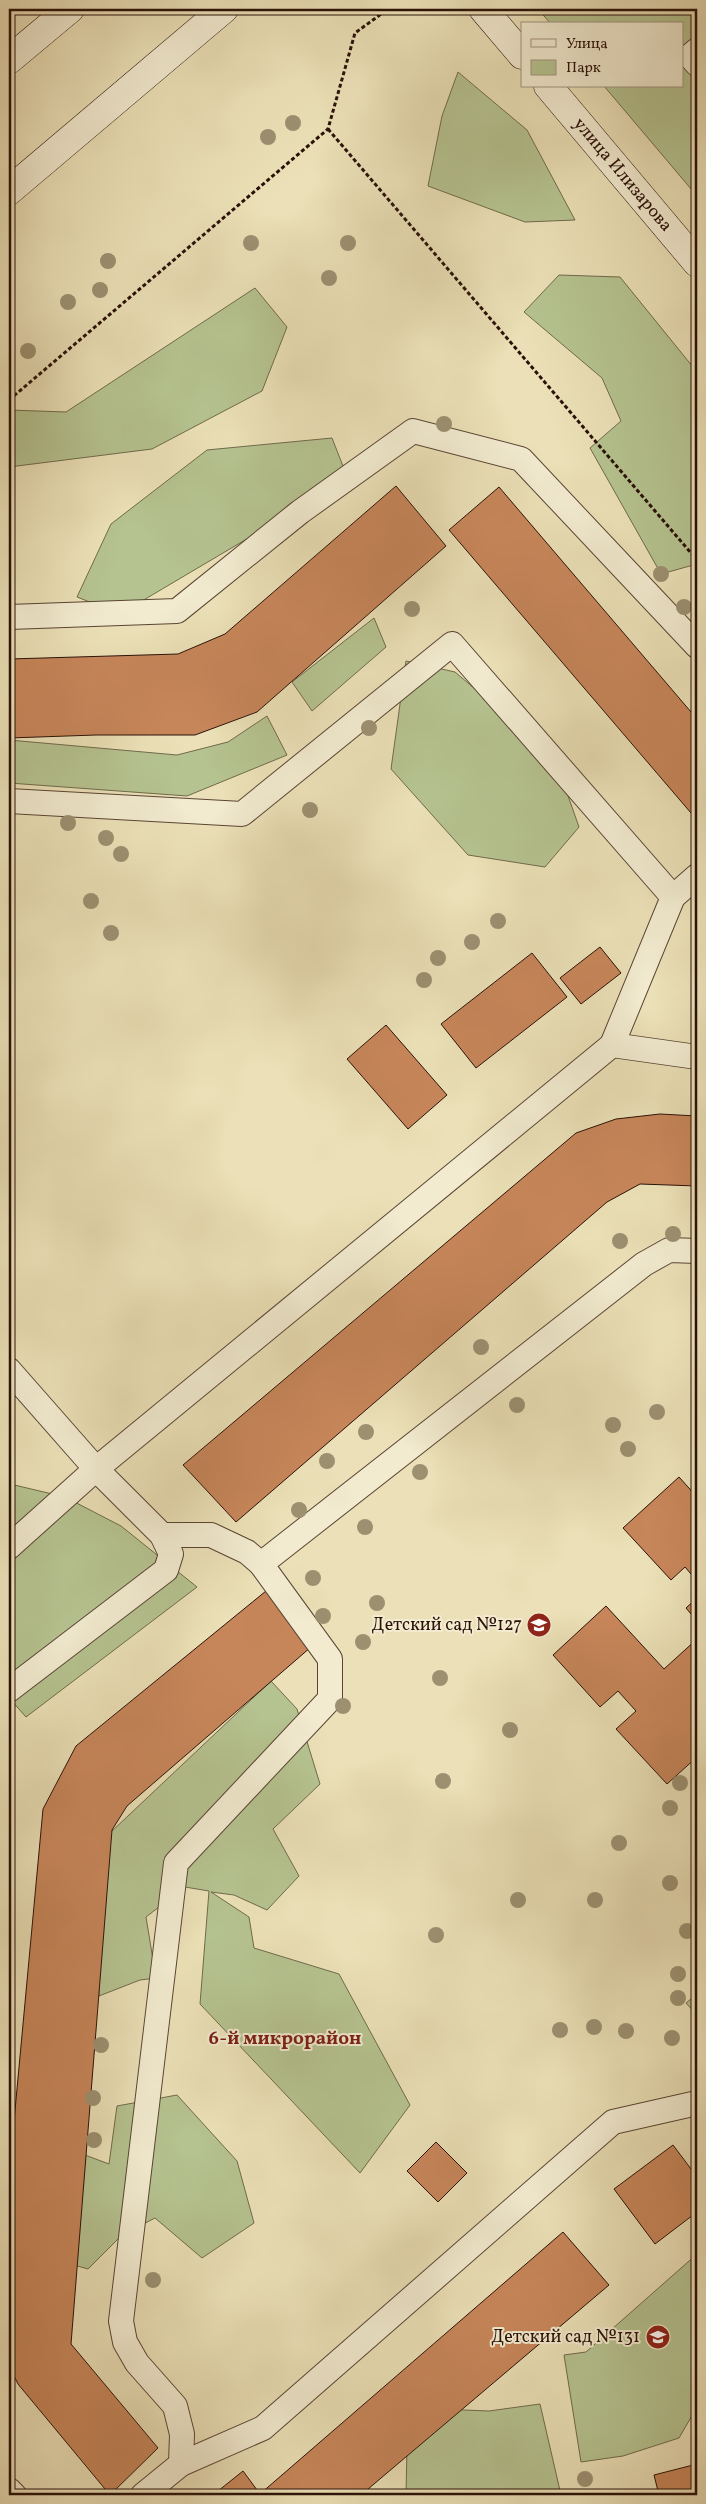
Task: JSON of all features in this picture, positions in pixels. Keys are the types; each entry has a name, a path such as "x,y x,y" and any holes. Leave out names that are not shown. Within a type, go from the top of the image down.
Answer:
{"main road":[{"path":"9,60 70,9"},
{"path":"9,190 224,9"},
{"path":"483,9 521,54"},
{"name":"улица Илизарова","path":"550,88 697,263"}],"lane":[{"path":"697,50 690,56 697,64"},
{"path":"9,616 177,611 300,512 413,431 520,459 697,646"},
{"path":"9,801 242,814 452,644 673,897"},
{"path":"9,1547 96,1469 612,1045 673,897 697,876"},
{"path":"612,1045 697,1057"},
{"path":"261,1564 644,1264 669,1250 697,1251"},
{"path":"9,1370 96,1469 162,1535 171,1554 166,1570 9,1690"},
{"path":"162,1535 211,1535 247,1552 261,1564 330,1659 330,1699 176,1863 121,2321 125,2342 138,2364 176,2406 182,2434 181,2464"},
{"path":"143,2495 181,2464 263,2428 613,2122 697,2103"},
{"path":"9,2490 14,2495"}],"path":[{"path":"9,400 328,129 355,33 388,9"},
{"path":"328,129 697,560"}],"green space":[{"path":"538,9 697,9 697,196 606,88 684,88 684,22 549,22"},
{"path":"458,72 527,130 575,220 525,222 428,186 442,116"},
{"path":"559,275 620,277 697,372 697,564 661,574 590,448 621,421 602,378 524,312"},
{"path":"255,288 287,327 262,391 152,449 9,467 9,410 66,412"},
{"path":"332,438 348,479 120,614 77,597 111,524 207,450"},
{"path":"374,618 386,647 312,711 292,682"},
{"path":"406,661 455,672 554,756 579,827 545,867 468,855 391,769"},
{"path":"267,716 287,755 187,796 9,783 9,740 177,755 228,742"},
{"path":"10,1484 65,1497 121,1526 197,1587 26,1717 9,1698"},
{"path":"271,1681 297,1709 320,1784 273,1829 299,1876 267,1910 234,1895 211,1892 249,1917 254,1948 339,1974 410,2105 360,2173 200,2004 209,1891 185,1887 146,1917 156,1978 140,1980 99,1996 94,1848"},
{"path":"697,1994 697,2015 686,2003"},
{"path":"177,2095 237,2161 254,2223 202,2258 155,2218 122,2235 88,2269 63,2262 69,2149 109,2164 117,2106"},
{"path":"697,2254 697,2407 679,2438 623,2456 581,2462 564,2355 586,2352"},
{"path":"540,2404 561,2495 406,2495 407,2446 439,2409 489,2411"}],"building":[{"path":"396,486 446,546 257,712 195,735 96,735 9,738 9,659 178,654 225,634"},
{"path":"499,487 697,719 697,820 449,530"},
{"path":"600,947 621,973 581,1004 560,978"},
{"path":"532,953 567,997 476,1068 441,1024"},
{"path":"386,1025 447,1095 408,1129 347,1059"},
{"path":"660,1114 697,1116 697,1186 640,1184 607,1202 236,1522 183,1465 576,1133 616,1119"},
{"path":"679,1477 697,1497 697,1581 685,1567 671,1580 623,1528"},
{"path":"266,1591 311,1647 127,1806 112,1830 71,2344 158,2448 110,2495 18,2384 9,2366 9,2175 43,1809 76,1746"},
{"path":"697,1598 697,1621 686,1608"},
{"path":"606,1606 664,1669 697,1639 697,1757 667,1784 616,1729 636,1711 618,1691 600,1707 553,1655"},
{"path":"436,2142 467,2173 438,2202 407,2171"},
{"path":"673,2145 697,2177 697,2212 655,2244 614,2189"},
{"path":"563,2232 609,2285 361,2495 213,2495 243,2471 260,2494"},
{"path":"697,2464 697,2495 659,2495 654,2475"}],"place":[{"name":"Детский сад №127","path":"539,1625"},
{"name":"Детский сад №131","path":"658,2337"}],"district":[{"name":"6-й микрорайон","path":"285,2039"}]}
